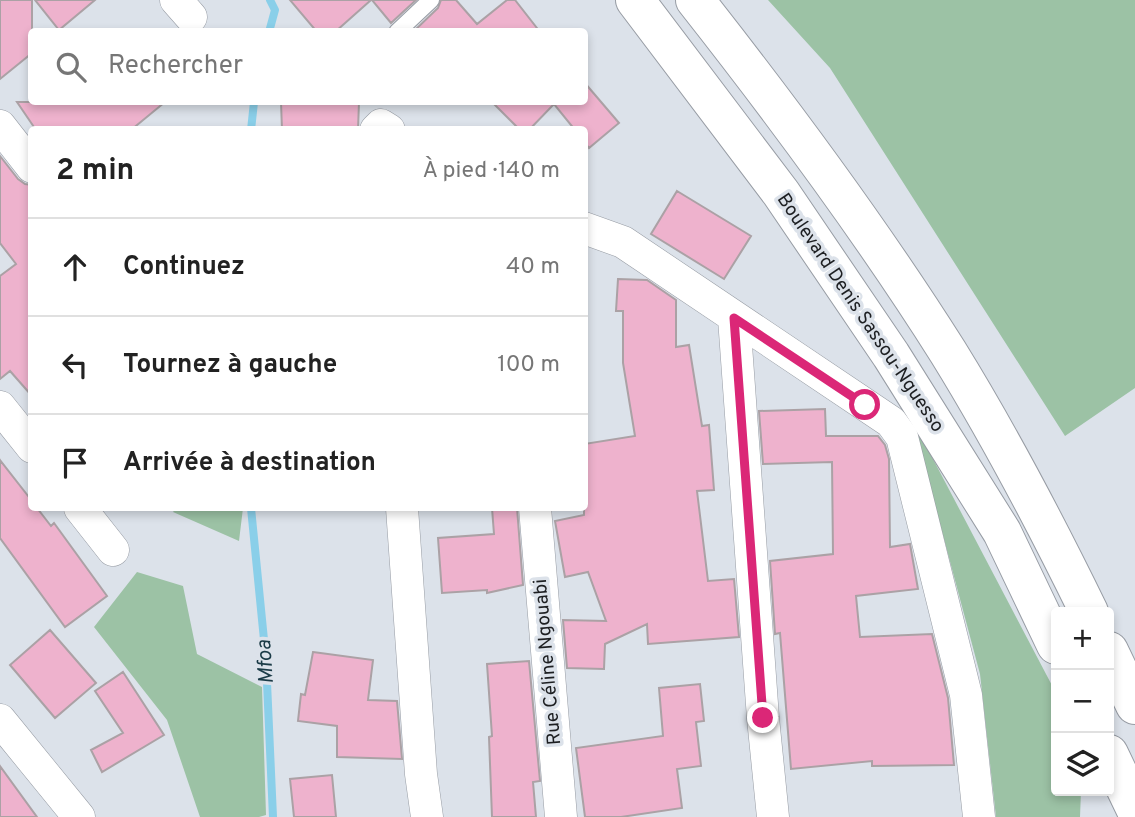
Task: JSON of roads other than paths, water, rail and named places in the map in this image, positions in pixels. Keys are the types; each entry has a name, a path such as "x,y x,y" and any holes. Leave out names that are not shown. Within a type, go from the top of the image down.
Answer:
{"main road":[{"name":"Boulevard Denis Sassou-Nguesso","path":"635,0 781,193 891,355 1002,532 1051,635"},
{"path":"695,0 846,201 948,352 1040,511 1087,607"},
{"path":"1114,661 1135,705"},
{"path":"1114,764 1135,808"}],"street":[{"path":"0,126 28,162"},
{"path":"588,229 623,242 891,422 902,437 967,695 979,817"},
{"path":"734,318 763,718 773,817"},
{"path":"0,407 28,442"},
{"path":"82,511 113,550"},
{"path":"402,511 421,774 427,817"},
{"name":"Rue Céline Ngouabi","path":"535,511 561,817"},
{"path":"0,720 79,817"}],"lane":[{"path":"401,28 431,0"}],"waterway":[{"name":"Mfoa","path":"270,0 275,10 270,28"},
{"name":"Mfoa","path":"251,126 254,105"},
{"name":"Mfoa","path":"251,511 266,660 273,817"}]}
